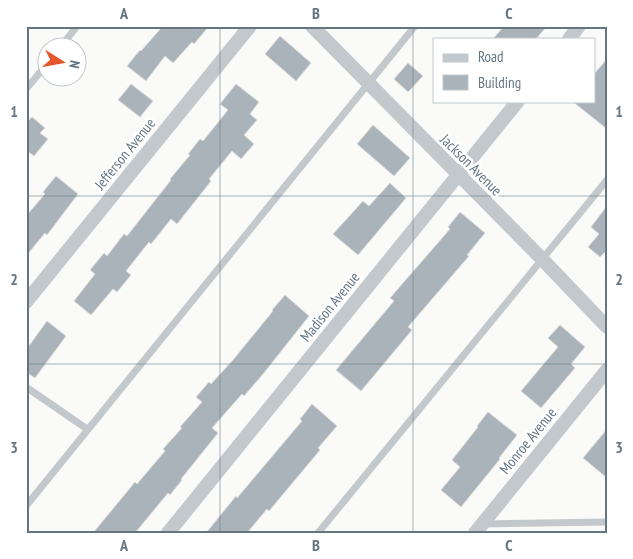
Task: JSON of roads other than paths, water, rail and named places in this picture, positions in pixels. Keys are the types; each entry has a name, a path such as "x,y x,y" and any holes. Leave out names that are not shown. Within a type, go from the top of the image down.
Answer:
{"street":[{"name":"Jefferson Avenue","path":"26,302 250,26"},
{"name":"Jackson Avenue","path":"312,26 607,327"},
{"path":"570,38 579,26"},
{"name":"Madison Avenue","path":"168,533 517,102"},
{"name":"Monroe Avenue","path":"478,528 607,370"}],"lane":[{"path":"68,38 77,26"},
{"path":"26,506 415,26"},
{"path":"26,89 38,75"},
{"path":"318,533 607,180"},
{"path":"26,387 87,429"},
{"path":"478,528 607,522"}]}
